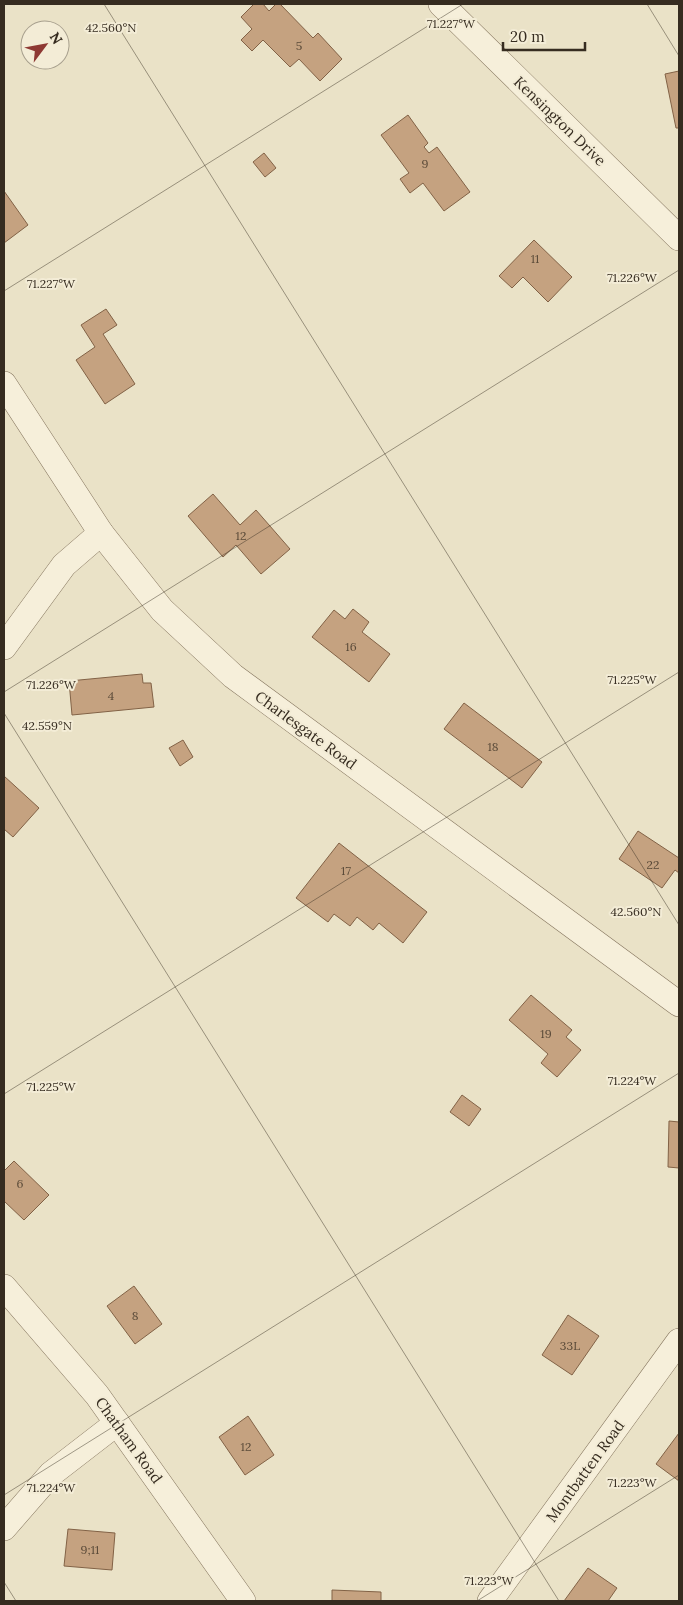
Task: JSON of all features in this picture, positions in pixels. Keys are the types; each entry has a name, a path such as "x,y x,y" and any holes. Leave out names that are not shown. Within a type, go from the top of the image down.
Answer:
{"street":[{"name":"Kensington Drive","path":"441,4 679,238"},
{"name":"Charlesgate Road","path":"4,384 101,533 162,610 233,676 679,1004"},
{"path":"4,647 64,566 101,533"},
{"name":"Chatham Road","path":"4,1288 74,1366 117,1422 243,1601"},
{"name":"Montbatten Road","path":"490,1601 679,1341"},
{"path":"4,1528 51,1474 117,1422"}],"building":[{"path":"254,4 263,4 269,11 276,4 280,4 313,38 318,33 342,59 320,81 299,59 290,67 263,40 252,51 241,40 252,29 241,17"},
{"path":"679,71 679,128 676,128 665,74"},
{"path":"408,115 428,143 424,147 429,153 437,147 470,192 444,211 423,183 410,193 400,179 409,173 381,135"},
{"path":"264,153 276,168 265,177 253,162"},
{"path":"4,191 28,225 4,243"},
{"path":"534,240 572,277 548,302 523,277 512,288 499,276"},
{"path":"106,309 117,325 103,334 135,384 105,404 76,360 95,347 81,325"},
{"path":"213,494 240,525 256,510 290,549 261,574 236,545 223,557 188,516"},
{"path":"353,609 369,622 362,632 390,654 369,682 312,637 334,610 345,619"},
{"path":"142,674 143,683 151,683 154,707 72,715 69,681"},
{"path":"464,703 542,762 522,788 444,729"},
{"path":"183,740 193,757 180,766 169,748"},
{"path":"4,776 39,808 13,837 4,829"},
{"path":"638,831 679,858 679,873 675,870 662,888 619,859"},
{"path":"339,843 427,912 403,943 379,923 373,930 357,917 350,926 334,914 328,922 296,898"},
{"path":"531,995 572,1030 566,1037 581,1050 557,1077 541,1063 548,1054 509,1020"},
{"path":"462,1095 481,1109 469,1126 450,1112"},
{"path":"669,1121 679,1122 679,1168 668,1167"},
{"path":"14,1161 49,1195 24,1220 4,1201 4,1171"},
{"path":"134,1286 162,1324 135,1344 107,1306"},
{"path":"568,1315 599,1336 572,1375 542,1355"},
{"path":"248,1416 274,1455 245,1475 219,1437"},
{"path":"679,1433 679,1481 656,1464"},
{"path":"68,1529 115,1533 112,1570 64,1566"},
{"path":"588,1568 617,1588 608,1601 564,1601"},
{"path":"332,1590 381,1592 381,1601 332,1601"}]}
